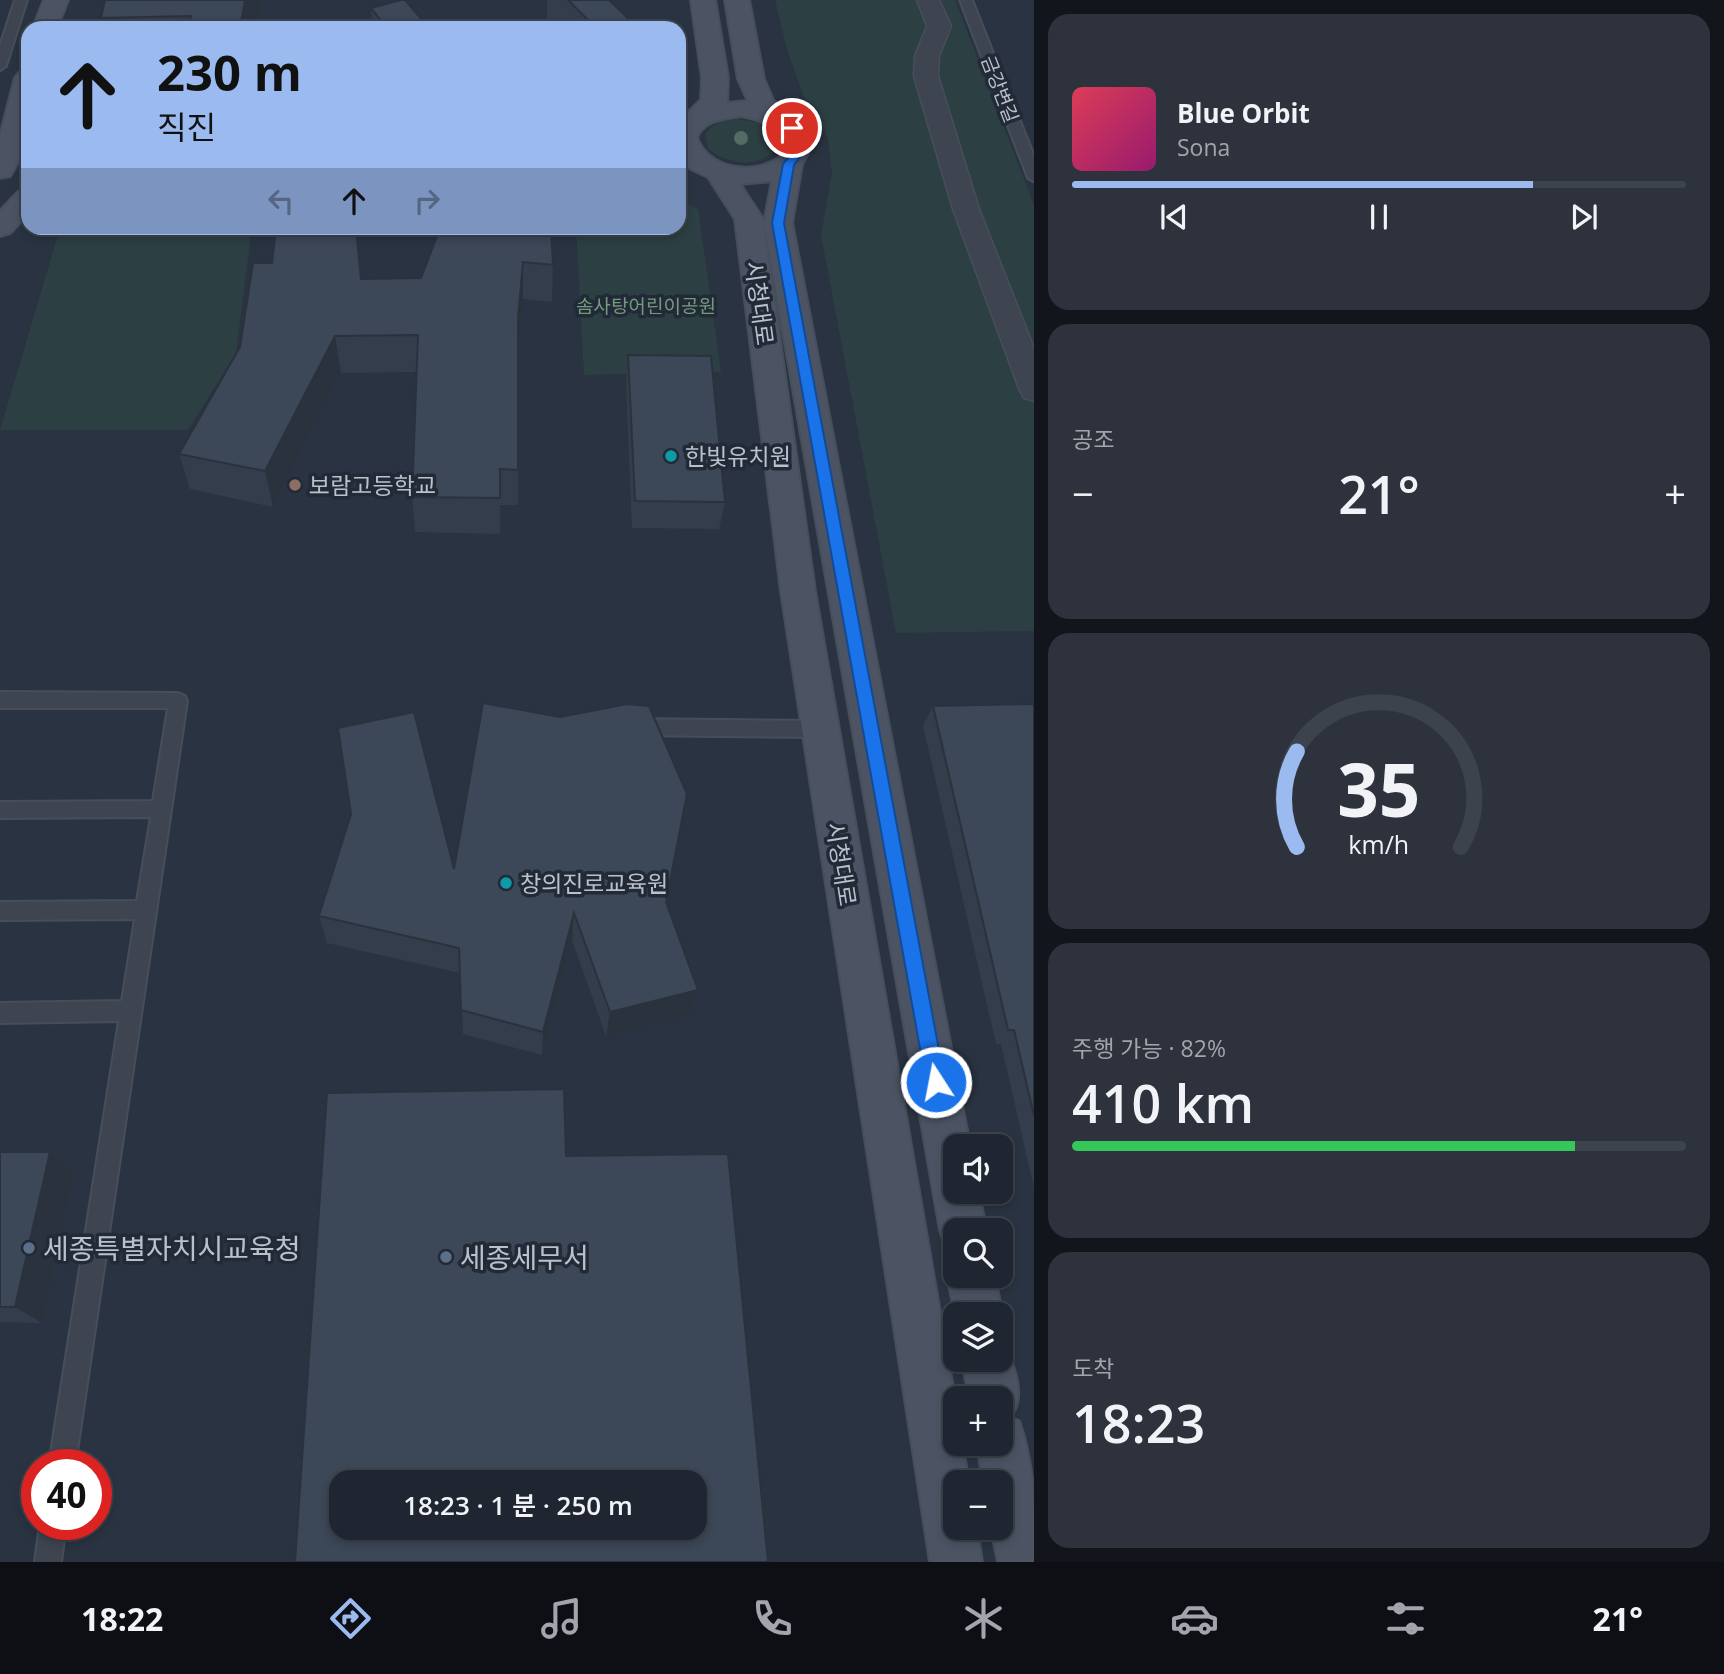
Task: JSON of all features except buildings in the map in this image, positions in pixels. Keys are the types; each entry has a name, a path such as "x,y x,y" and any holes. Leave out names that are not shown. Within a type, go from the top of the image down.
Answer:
{"street":[{"path":"48,21 56,0"},
{"path":"690,123 714,102 715,78 703,0"},
{"path":"697,164 757,176 775,172 789,164 798,153 798,141 792,128 762,103 751,79 737,0"},
{"path":"928,0 939,26 927,56 926,76 966,209 1034,391"},
{"path":"690,123 719,109 740,108 779,118"},
{"path":"0,170 21,110"},
{"name":"시청대로","path":"697,164 748,219 798,591 956,1562"},
{"name":"시청대로","path":"789,164 778,223 946,1134"},
{"path":"0,227 21,205"},
{"path":"1004,1456 1024,1562"}],"lane":[{"path":"0,66 21,0"},
{"name":"금강변길","path":"966,0 1034,178"},
{"path":"0,700 178,701 64,1449"},
{"path":"629,727 820,729"},
{"path":"0,810 162,809"},
{"path":"0,911 146,910"},
{"path":"0,1013 131,1011"},
{"path":"48,1562 51,1540"}],"green space":[{"path":"775,0 955,0 1034,205 1034,631 896,633 821,235 832,173 828,139 807,106 787,50"},
{"path":"738,119 760,123 775,134 777,148 770,155 753,162 725,159 708,149 705,134 708,130 719,122"},
{"name":"솜사탕어린이공원","path":"686,203 698,209 721,372 584,375 576,235 686,235"},
{"path":"58,235 251,235 236,353 188,430 0,430"}],"place":[{"name":"한빛유치원","path":"671,456"},
{"name":"보람고등학교","path":"295,485"},
{"name":"창의진로교육원","path":"506,883"},
{"name":"세종특별자치시교육청","path":"29,1248"},
{"name":"세종세무서","path":"446,1257"}],"route":[{"path":"792,128 798,141 798,153 789,164 778,223 936,1082"}]}
